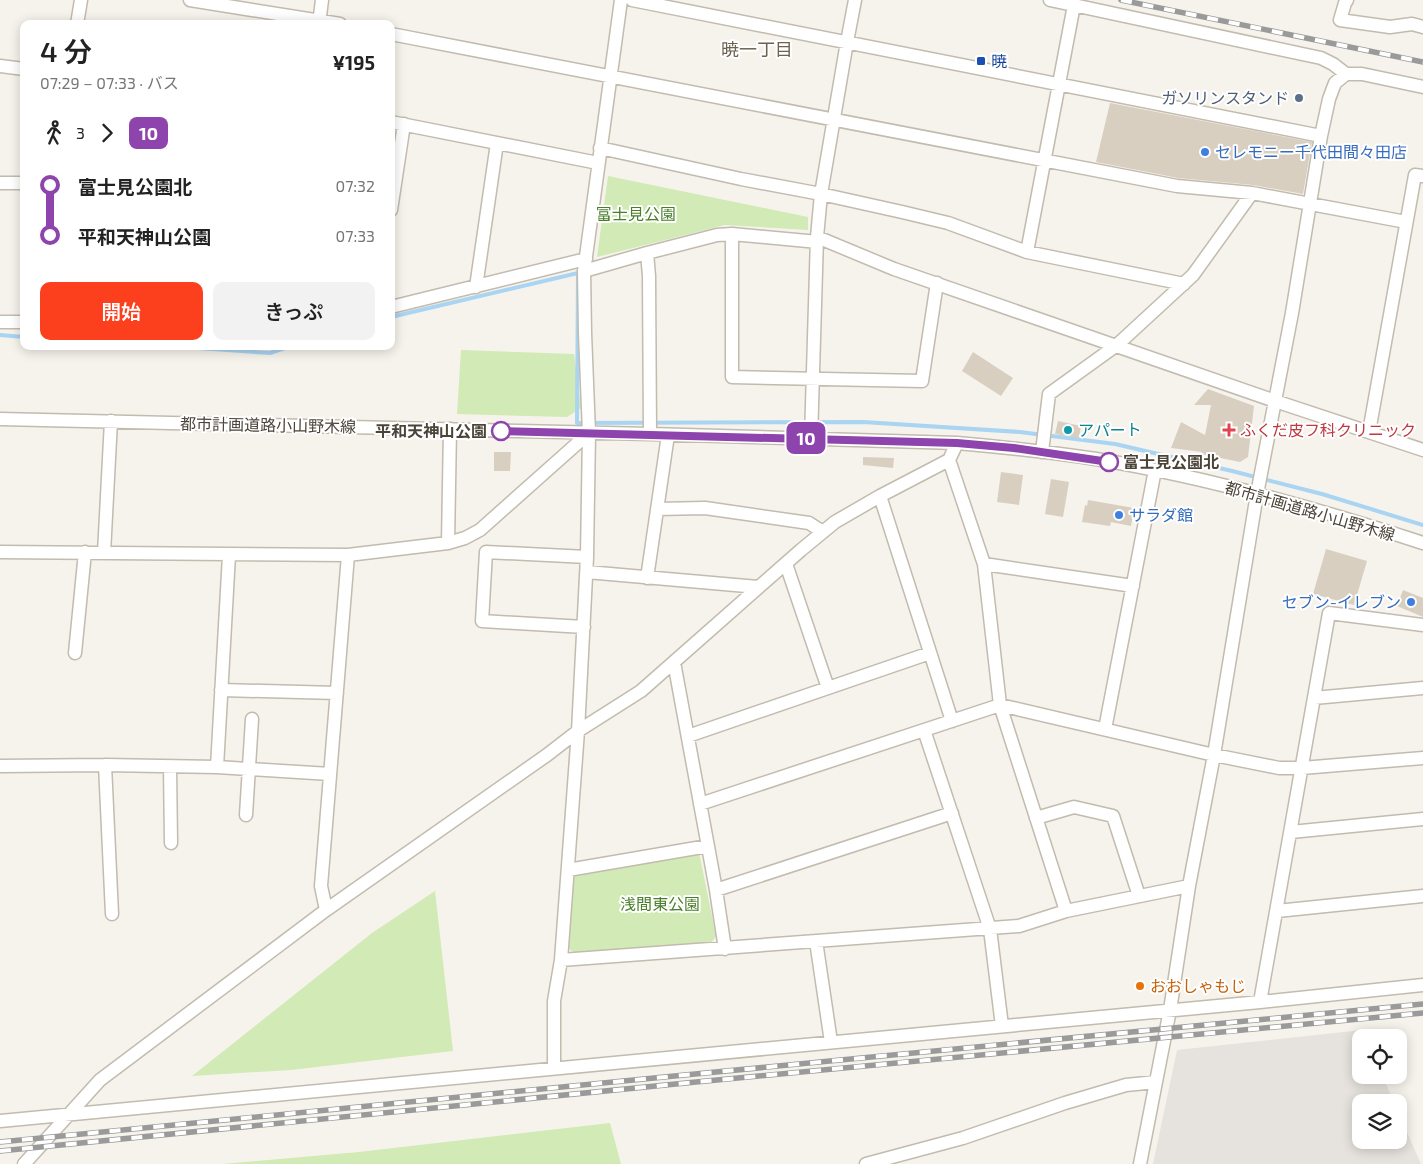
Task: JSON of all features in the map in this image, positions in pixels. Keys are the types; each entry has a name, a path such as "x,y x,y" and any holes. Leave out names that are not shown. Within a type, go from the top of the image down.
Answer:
{"street":[{"path":"78,20 81,0"},
{"path":"190,0 307,20"},
{"path":"319,20 322,0"},
{"path":"554,1068 554,1002 561,960 568,870 588,557 589,433 585,333 585,265 621,0"},
{"path":"632,0 1321,136"},
{"path":"811,439 821,194 856,0"},
{"path":"1050,0 1321,58 1346,74 1362,74 1423,87"},
{"path":"1345,1 1340,20 1390,26 1412,24 1423,27"},
{"path":"1027,252 1074,5"},
{"path":"395,35 1177,186 1252,193 1406,222"},
{"path":"0,66 20,68"},
{"path":"1140,1164 1170,1010 1189,886 1214,755 1257,494 1292,312 1321,136 1329,99 1335,83 1346,74"},
{"path":"395,123 598,163"},
{"path":"395,184 404,124"},
{"path":"476,287 497,143"},
{"path":"600,148 741,179 821,194 948,223 1027,252 1184,284"},
{"path":"1369,432 1415,174 1423,176"},
{"path":"0,183 20,183"},
{"path":"1042,452 1049,394 1117,345 1184,284 1193,275 1252,193"},
{"path":"395,307 476,287 647,252 717,235 732,234 818,239 894,269 1275,401 1423,450"},
{"path":"732,234 732,377 922,381 937,283"},
{"path":"647,252 650,276 650,434"},
{"path":"0,322 20,322"},
{"name":"都市計画道路小山野木線","path":"0,419 957,443 1096,459 1155,470 1257,494 1423,543"},
{"path":"104,553 111,421"},
{"path":"448,543 450,430"},
{"path":"0,552 348,555 448,543 465,538 486,526 589,433"},
{"path":"647,578 668,435"},
{"path":"24,1164 100,1080 326,910 547,755 578,731 641,691 758,587 835,522 949,460 957,443"},
{"path":"949,460 984,564 1000,705 1066,911"},
{"path":"1105,730 1155,470"},
{"path":"880,496 952,721"},
{"path":"657,509 705,508 809,523 823,532"},
{"path":"75,654 85,552"},
{"path":"584,627 482,621 486,552 588,557"},
{"path":"217,767 229,555"},
{"path":"326,910 321,886 348,555"},
{"path":"786,564 828,688"},
{"path":"984,564 1133,586"},
{"path":"587,572 758,587"},
{"path":"1260,1002 1329,613 1423,625"},
{"path":"688,736 930,653"},
{"path":"674,662 726,948"},
{"path":"1314,698 1423,688"},
{"path":"221,690 337,693"},
{"path":"700,804 1000,705 1214,755 1279,768 1302,768 1423,758"},
{"path":"246,815 252,719"},
{"path":"924,730 990,929 1002,1026"},
{"path":"105,765 112,914"},
{"path":"0,766 217,767 330,774"},
{"path":"170,767 171,843"},
{"path":"1036,818 1074,807 1113,816 1139,896"},
{"path":"716,890 952,813"},
{"path":"1291,832 1423,820"},
{"path":"568,870 708,846"},
{"path":"561,960 1019,926 1066,911 1189,886"},
{"path":"1276,911 1423,896"},
{"path":"816,941 831,1042"},
{"path":"0,1121 1423,985"},
{"path":"866,1164 963,1138 1066,1103 1126,1086 1156,1082"}],"shaded area":[{"path":"1352,1031 1352,1084 1386,1084 1390,1094 1352,1094 1352,1149 1407,1149 1407,1132 1421,1164 1153,1164 1177,1050"}],"green space":[{"name":"富士見公園","path":"608,176 808,217 808,230 725,225 597,257"},
{"name":"平和天神山公園","path":"461,350 574,354 581,408 567,417 457,414"},
{"name":"浅間東公園","path":"699,852 716,936 712,942 576,954 568,948 574,876"},
{"path":"435,891 453,1051 291,1070 192,1076 372,933"},
{"path":"610,1123 621,1164 223,1164 359,1152"}],"building":[{"name":"セレモニー千代田間々田店","path":"1110,103 1312,142 1303,194 1253,185 1178,178 1096,162"},
{"path":"973,352 1013,378 1001,396 962,371"},
{"name":"ふくだ皮フ科クリニック","path":"1208,389 1254,406 1248,457 1240,462 1201,454 1202,452 1171,448 1181,422 1205,435 1211,405 1194,405"},
{"name":"アパート","path":"1058,421 1081,426 1079,438 1055,434"},
{"path":"494,452 511,452 510,471 494,471"},
{"path":"863,457 894,458 893,468 863,465"},
{"path":"1001,472 1023,475 1019,505 997,502"},
{"path":"1051,479 1069,482 1063,517 1045,514"},
{"path":"1088,500 1134,508 1131,526 1111,522 1110,526 1082,522 1085,505 1087,506"},
{"path":"1326,549 1367,561 1354,605 1313,594"},
{"name":"セブン-イレブン","path":"1403,590 1423,598 1423,617 1397,606"}],"waterway":[{"path":"395,316 578,273 577,423 863,422 1020,432 1115,444 1322,494 1423,525"},
{"path":"0,335 20,337"},
{"path":"227,350 270,353 279,350"}],"railway":[{"path":"1121,0 1423,62"},
{"path":"0,1142 1423,1004"},
{"path":"0,1151 1423,1013"}],"bus line":[{"name":"10","path":"501,431 957,443 1014,448 1109,462"}],"place":[{"name":"暁","path":"981,61"},
{"name":"ガソリンスタンド","path":"1299,98"},
{"name":"セレモニー千代田間々田店","path":"1205,152"},
{"name":"アパート","path":"1068,430"},
{"name":"ふくだ皮フ科クリニック","path":"1229,430"},
{"name":"平和天神山公園","path":"501,431"},
{"name":"富士見公園北","path":"1109,462"},
{"name":"サラダ館","path":"1119,515"},
{"name":"セブン-イレブン","path":"1411,602"},
{"name":"おおしゃもじ","path":"1140,986"}],"district":[{"name":"暁一丁目","path":"757,50"}]}
